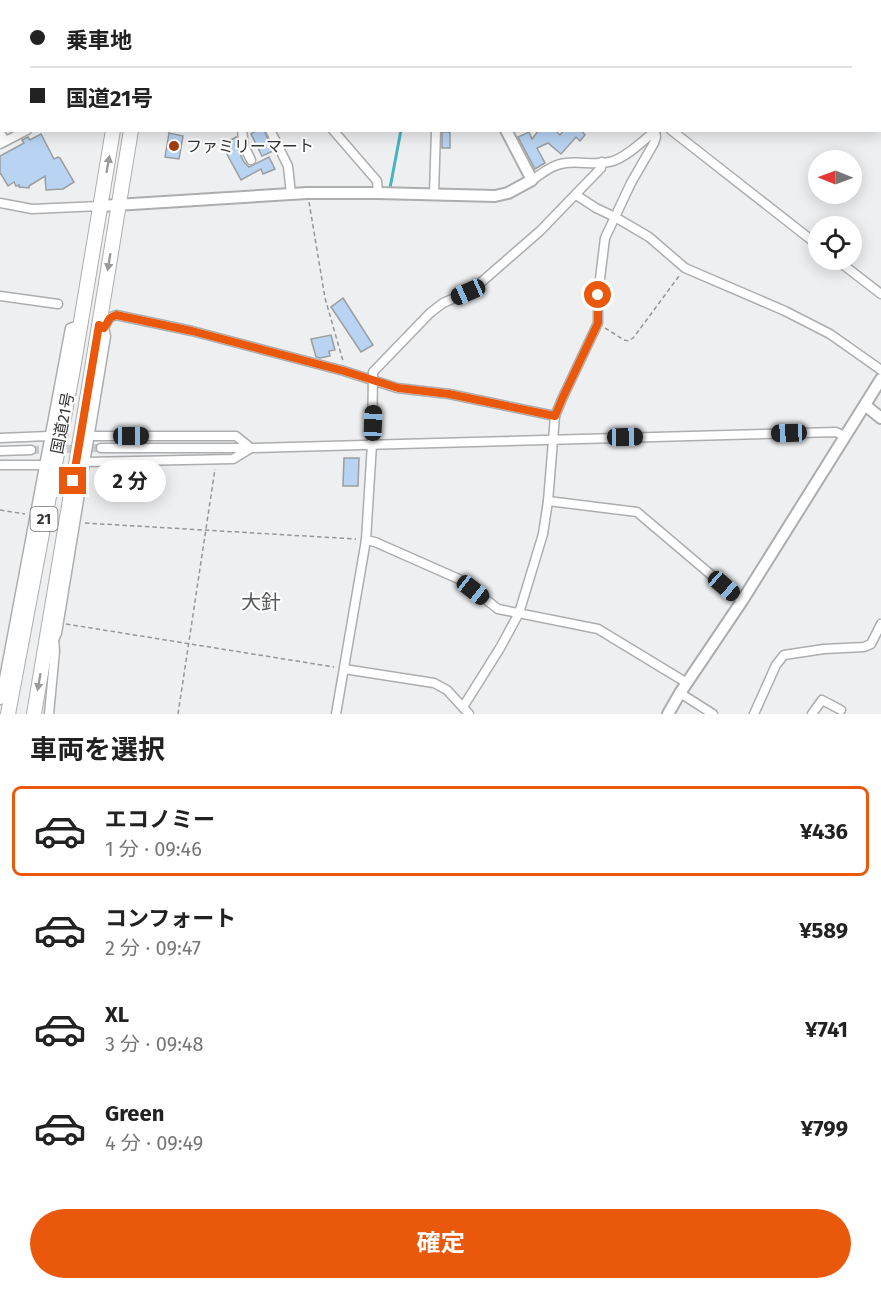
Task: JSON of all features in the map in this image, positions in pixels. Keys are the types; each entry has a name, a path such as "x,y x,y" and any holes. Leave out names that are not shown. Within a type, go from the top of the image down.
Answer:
{"highway":[{"name":"国道21号","path":"8,714 70,380 113,132"},
{"name":"国道21号","path":"34,714 50,643 131,132"}],"street":[{"path":"0,132 3,142 23,132"},
{"path":"242,132 244,146 251,159"},
{"path":"271,132 288,166 291,194"},
{"path":"335,132 377,181 378,193"},
{"path":"434,195 436,132"},
{"path":"508,132 532,180"},
{"path":"0,203 32,209 307,193 495,196 508,193 555,165 566,162 614,161 655,132"},
{"path":"344,669 434,683 447,690 466,711 519,613 543,534 555,416 598,323 598,295 605,238 631,183 654,143 656,132"},
{"path":"674,132 808,237"},
{"path":"336,714 366,540 374,372 430,313 443,303 478,285 540,231 601,168 602,162"},
{"path":"576,195 649,237 685,268 785,311 830,334 881,370"},
{"path":"850,270 881,294"},
{"path":"0,296 58,304"},
{"path":"49,714 55,651 50,643 57,633 86,462 106,336 101,326 110,318 116,315 192,331 344,371 398,388 449,394 555,416"},
{"path":"0,700 70,328 79,325"},
{"path":"668,714 742,601 881,379"},
{"path":"864,405 881,418"},
{"path":"101,448 251,448 836,432 844,436"},
{"path":"0,438 49,436"},
{"path":"89,436 236,436 251,448"},
{"path":"86,462 233,459 251,448"},
{"path":"0,451 31,450"},
{"path":"0,465 44,465"},
{"path":"548,501 636,512 742,601"},
{"path":"366,540 460,580 498,609 598,629 687,683"},
{"path":"754,714 776,665 784,655 824,649 864,647 871,644 881,624"},
{"path":"680,693 713,714"},
{"path":"813,714 822,700 841,710"}],"path":[{"path":"307,193 325,298 344,371"},
{"path":"598,323 629,341 685,268"},
{"path":"178,714 216,459"},
{"path":"0,510 35,515"},
{"path":"75,522 366,540"},
{"path":"59,622 344,669"}],"building":[{"path":"265,132 273,151 262,156 251,134"},
{"path":"442,132 450,132 450,148 442,148"},
{"path":"529,132 532,139 537,132 557,132 560,135 562,132 583,132 585,135 580,141 576,137 561,154 548,143 537,148 545,163 535,169 518,137"},
{"name":"ファミリーマート","path":"169,133 183,136 179,159 165,157"},
{"path":"41,134 54,159 60,158 74,182 63,189 46,190 45,176 29,188 16,186 14,182 8,186 0,174 0,156 24,143 22,140 28,137 30,140"},
{"path":"236,137 236,146 249,167 269,157 275,169 263,174 261,169 241,180 222,145"},
{"path":"343,298 373,345 361,352 331,307"},
{"path":"331,335 335,350 329,351 330,356 316,357 311,339"},
{"path":"344,458 359,458 358,486 343,486"}],"waterway":[{"path":"390,188 401,132"}],"tunnel":[{"path":"31,450 101,448"}],"place":[{"name":"ファミリーマート","path":"174,146"}],"district":[{"name":"大針","path":"261,602"}],"route":[{"path":"73,481 99,325 104,328 110,318 116,315 192,331 344,371 398,388 449,394 555,416 598,323 598,295"}]}
